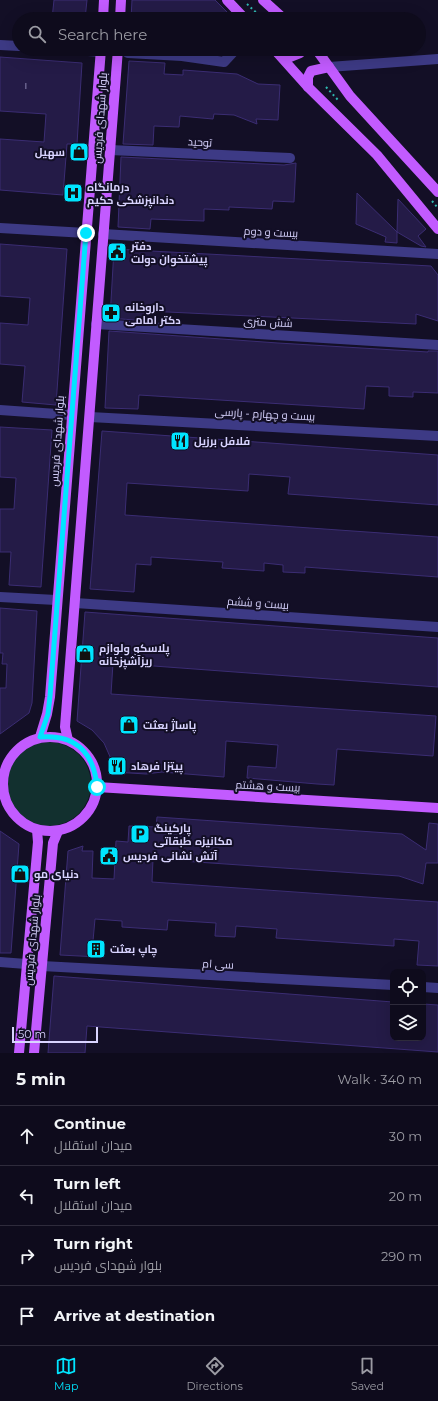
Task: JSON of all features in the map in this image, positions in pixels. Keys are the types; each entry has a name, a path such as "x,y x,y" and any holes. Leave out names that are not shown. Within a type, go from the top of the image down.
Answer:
{"main road":[{"path":"103,12 104,0"},
{"path":"120,12 121,0"},
{"path":"227,0 238,12"},
{"path":"263,0 276,12"},
{"name":"بلوار شهدای فردیس","path":"40,737 48,714 101,56"},
{"name":"بلوار شهدای فردیس","path":"68,740 65,728 66,714 76,603 117,56"},
{"path":"280,56 308,87 377,155 438,229"},
{"path":"321,56 350,96 438,192"},
{"path":"308,87 308,77 311,72 329,67"},
{"path":"40,737 59,737 68,740 80,747 90,758 96,771 97,787 94,801 86,815 74,825 58,831 37,830 22,823 11,812 4,798 1,782 4,770 9,758 17,749 28,742 40,737"},
{"name":"بیست و هشتم","path":"97,787 438,808"},
{"name":"بلوار شهدای فردیس","path":"19,1053 38,842 37,830"},
{"name":"بلوار شهدای فردیس","path":"34,1053 53,842 58,831"}],"street":[{"path":"0,45 12,46"},
{"path":"182,56 224,62 230,56"},
{"path":"329,67 438,59"},
{"name":"توحید","path":"110,150 290,158"},
{"path":"0,228 86,233"},
{"name":"بیست و دوم","path":"103,234 438,254"},
{"name":"شش متری","path":"96,324 438,344"},
{"path":"0,410 71,415"},
{"name":"بیست و چهارم - پارسی","path":"90,417 438,436"},
{"path":"0,596 56,600"},
{"name":"بیست و ششم","path":"76,603 438,627"},
{"path":"0,962 26,964"},
{"name":"سی ام","path":"42,966 390,985"},
{"path":"426,987 438,988"}],"path":[{"path":"243,0 256,12"}],"green space":[{"path":"49,742 65,745 79,754 88,768 91,784 88,800 79,814 65,823 49,826 33,823 19,814 10,800 7,784 10,768 19,754 33,745"}],"building":[{"path":"54,0 87,0 86,12 53,12"},
{"path":"132,0 215,0 227,12 131,12"},
{"path":"0,57 82,63 77,144 67,144 63,195 0,190 0,139 44,142 46,114 0,111"},
{"path":"129,61 165,63 164,74 183,75 183,70 237,74 258,84 280,85 278,120 256,119 257,124 234,115 214,114 213,119 180,116 179,127 154,126 153,145 123,144"},
{"path":"121,157 284,165 296,163 294,202 273,201 272,209 229,207 229,210 204,209 204,221 151,219 150,229 118,227"},
{"path":"357,193 397,232 397,243 385,242 386,237 356,224"},
{"path":"398,199 426,229 418,236 426,247 421,246 397,232"},
{"path":"0,244 67,249 56,405 22,402 25,366 0,364 0,323 28,325 30,298 0,296"},
{"path":"114,249 431,266 438,275 438,321 416,314 416,324 147,311 146,321 110,318"},
{"path":"109,331 278,343 428,352 438,351 438,393 413,392 413,397 389,396 389,387 366,386 364,409 139,395 138,409 105,408"},
{"path":"0,427 52,430 41,587 9,585 11,552 0,552 0,509 14,509 16,478 0,477"},
{"path":"102,431 438,455 438,505 288,494 290,477 249,474 248,491 127,483 125,515 438,537 438,577 305,567 305,573 283,572 283,565 264,563 264,571 222,568 223,562 151,557 151,565 136,564 134,592 90,589"},
{"path":"0,608 37,611 32,703 29,713 0,734 0,688 6,688 7,664 2,664 3,653 0,653"},
{"path":"85,612 438,638 438,687 113,663 111,694 436,716 433,756 337,749 334,785 317,784 247,778 248,766 276,768 278,745 226,741 224,777 162,772 146,774 114,772 111,759 104,743 92,730 77,721"},
{"path":"157,817 402,834 426,850 429,823 438,824 438,863 426,863 423,884 399,876 153,859 152,882 438,902 438,966 417,965 419,941 394,939 394,946 276,938 277,929 236,926 235,937 215,936 216,923 168,920 167,930 122,927 122,921 95,919 93,941 100,941 99,957 60,955 68,851 83,846 82,851 93,851 92,878 114,879 116,841 128,842 129,826 156,827"},
{"path":"0,831 19,844 11,953 0,953"},
{"path":"54,976 390,1002 390,1041 426,1041 426,1004 438,1005 438,1052 87,1026 85,1053 48,1053"}],"place":[{"name":"سهیل","path":"79,152"},
{"name":"درمانگاه دندانپزشکی حکیم","path":"73,193"},
{"name":"دفتر پیشتخوان دولت","path":"117,252"},
{"name":"داروخانه دکتر امامی","path":"111,313"},
{"name":"فلافل برزیل","path":"180,441"},
{"name":"پلاسکو ولوازم ریزآشپزخانه","path":"85,654"},
{"name":"پاساژ بعثت","path":"129,725"},
{"name":"پیتزا فرهاد","path":"117,766"},
{"name":"پارکینگ مکانیزه طبقاتی","path":"140,834"},
{"name":"آتش نشانی فردیس","path":"109,856"},
{"name":"دنیای مو","path":"20,874"},
{"name":"چاپ بعثت","path":"96,949"}],"route":[{"path":"86,233 56,600 50,696 48,714 40,737 59,737 80,747 90,758 96,771 97,787"}]}
